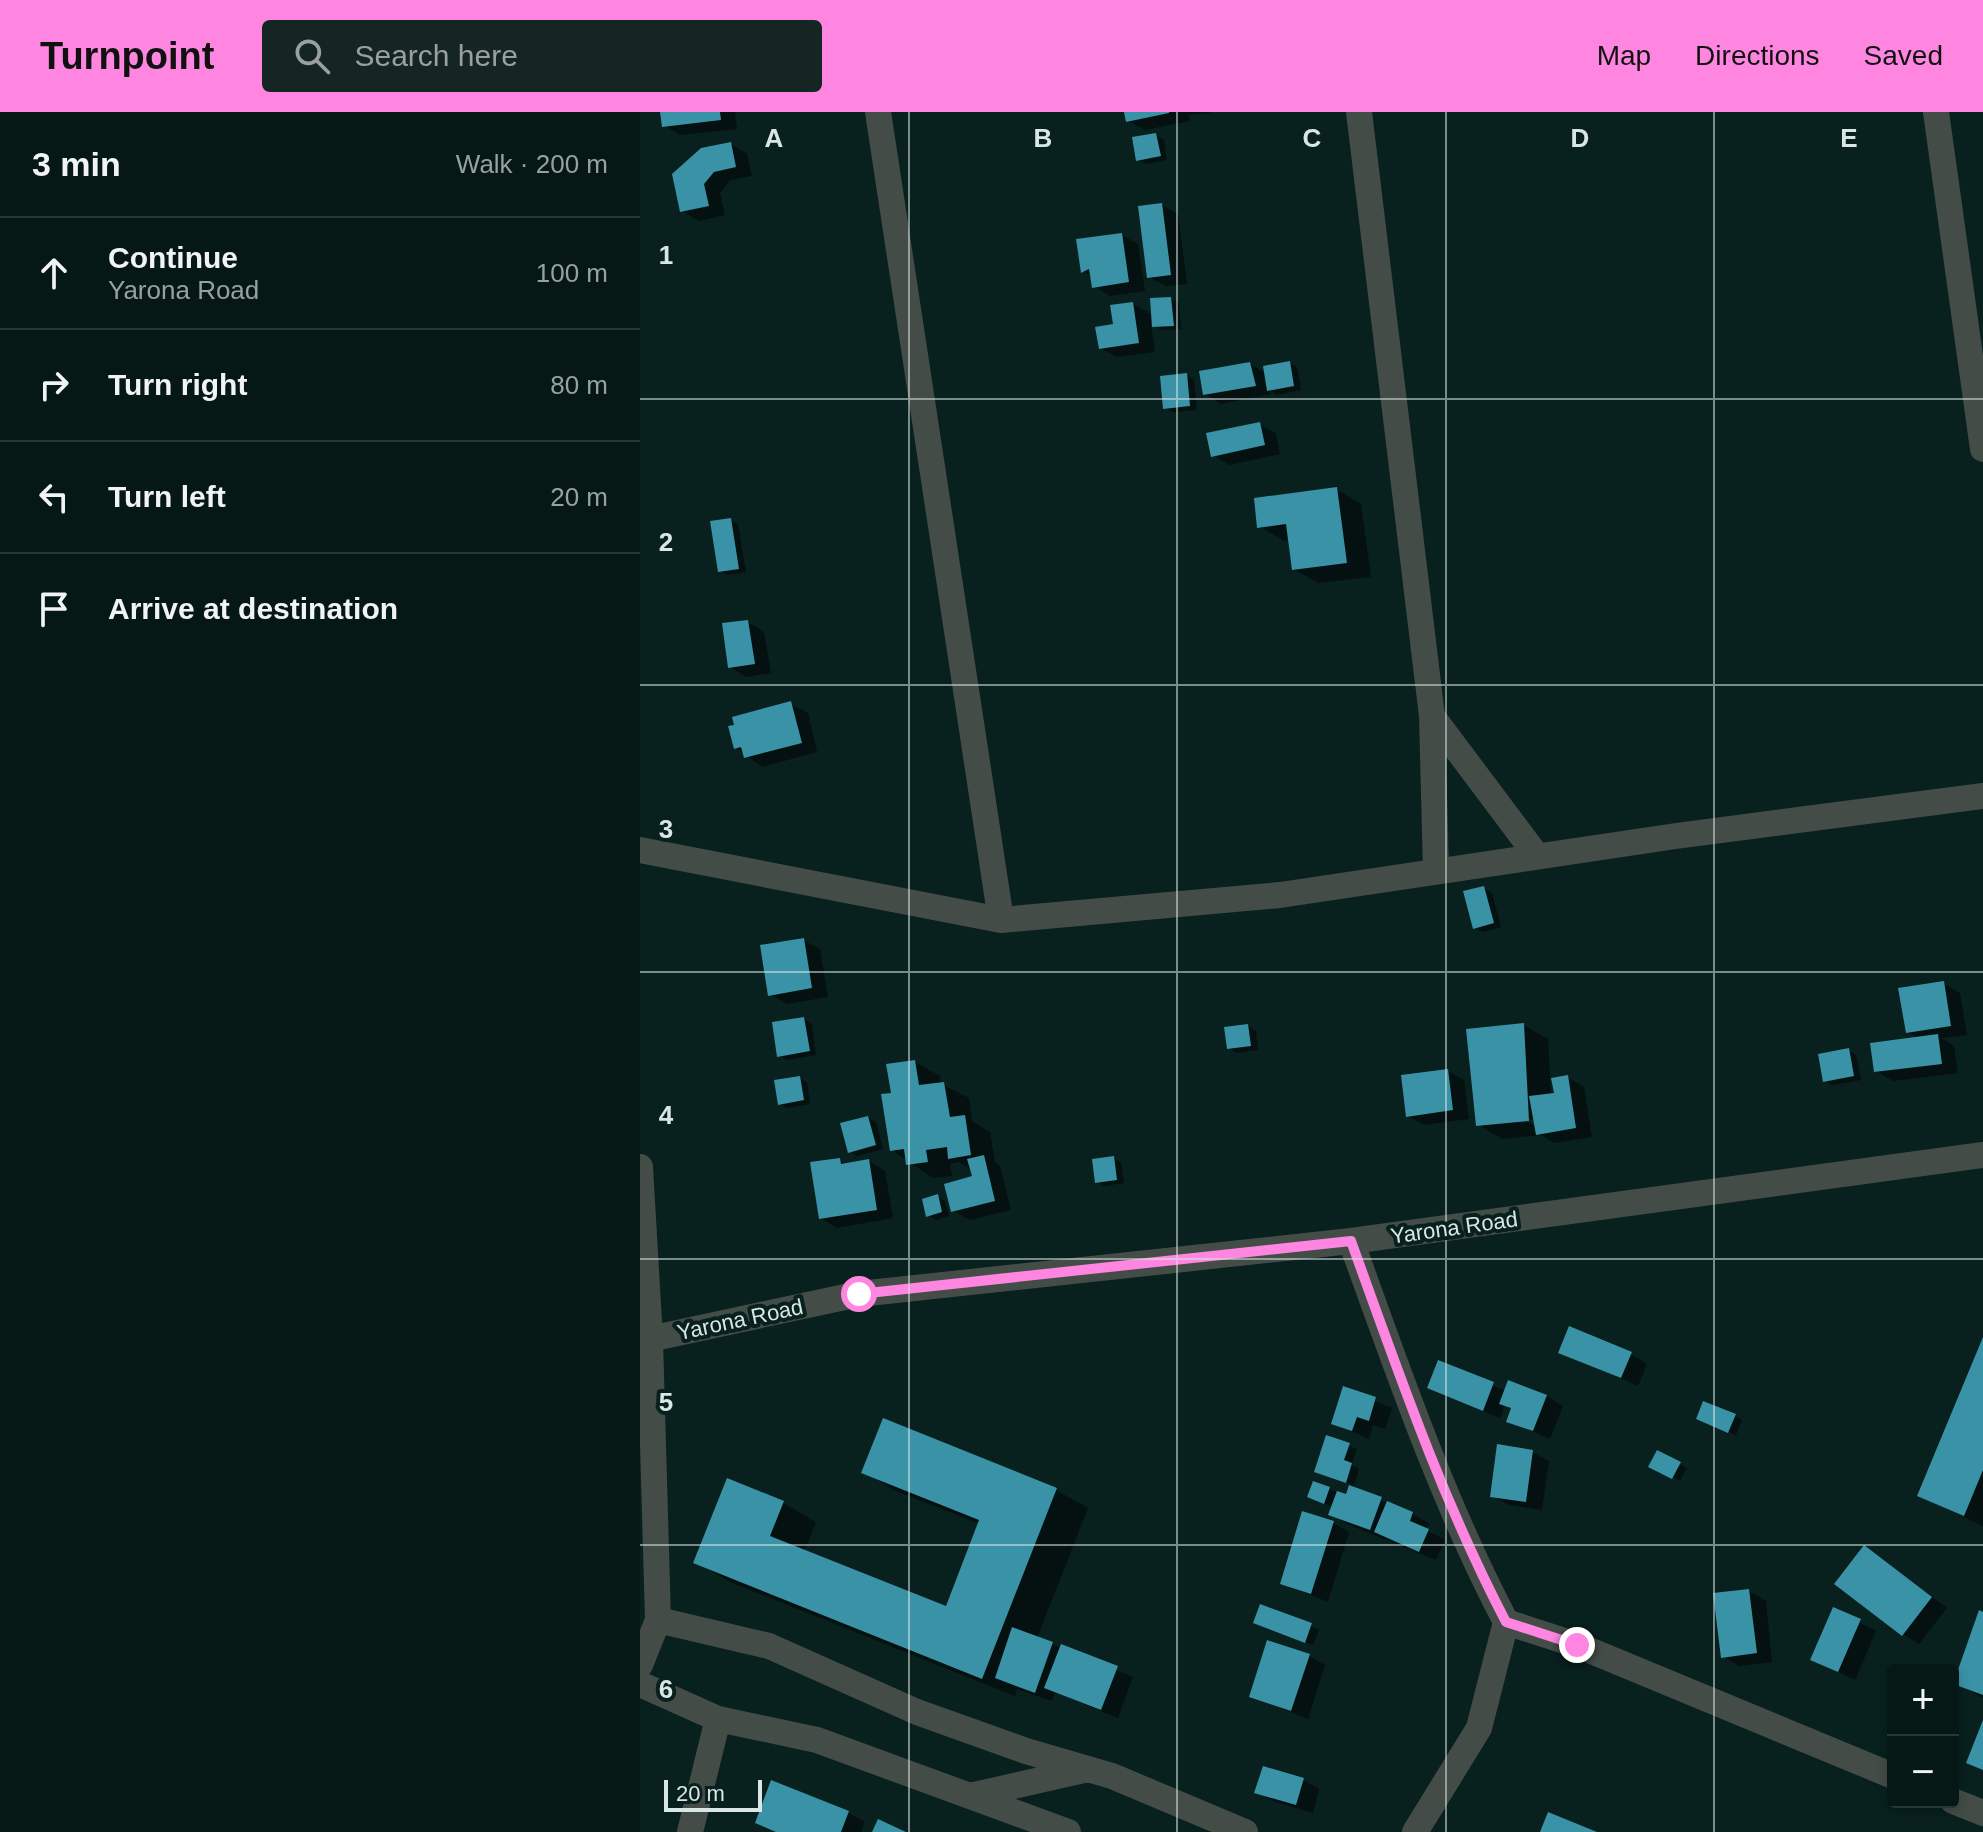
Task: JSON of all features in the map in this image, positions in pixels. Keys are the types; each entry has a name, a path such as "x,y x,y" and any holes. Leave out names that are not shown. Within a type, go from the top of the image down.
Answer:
{"street":[{"path":"878,112 1001,920"},
{"path":"1359,112 1432,716 1436,871"},
{"path":"1936,112 1983,449"},
{"path":"1432,716 1537,856"},
{"path":"640,850 1001,920 1280,895 1537,856 1983,796"},
{"name":"Yarona Road","path":"645,1340 859,1294 1351,1241 1983,1155"},
{"path":"640,1167 658,1620 640,1665"},
{"path":"1351,1241 1429,1459 1471,1556 1506,1622 1479,1728 1415,1832"},
{"path":"658,1620 769,1646 917,1712 1088,1769 1245,1832"},
{"path":"1506,1622 1577,1645 1887,1774"},
{"path":"640,1684 718,1719 817,1740 1068,1832"},
{"path":"690,1832 718,1719"},
{"path":"967,1797 1088,1769"},
{"path":"1959,1803 1983,1813"}],"building":[{"path":"660,112 720,112 721,120 662,127"},
{"path":"1124,112 1169,112 1169,113 1126,122"},
{"path":"1156,133 1161,156 1136,161 1132,137"},
{"path":"731,142 736,167 714,172 704,184 709,206 680,212 672,174 701,148"},
{"path":"1162,203 1171,275 1147,278 1138,206"},
{"path":"1122,233 1129,282 1092,288 1089,269 1081,273 1076,239"},
{"path":"1171,297 1174,326 1152,327 1150,298"},
{"path":"1133,302 1139,343 1099,349 1095,327 1113,324 1110,305"},
{"path":"1290,361 1294,386 1267,391 1263,366"},
{"path":"1250,362 1256,386 1203,395 1199,371"},
{"path":"1187,373 1190,406 1163,409 1160,376"},
{"path":"1260,422 1265,445 1211,457 1206,433"},
{"path":"1337,487 1347,563 1292,570 1286,524 1257,528 1254,498"},
{"path":"731,518 739,569 718,572 710,521"},
{"path":"748,620 755,664 728,668 722,623"},
{"path":"791,701 802,743 744,758 741,747 734,749 728,726 734,725 732,717"},
{"path":"1484,886 1494,923 1473,929 1463,891"},
{"path":"804,938 812,988 768,996 760,945"},
{"path":"1944,981 1951,1026 1906,1033 1898,988"},
{"path":"804,1017 810,1051 777,1057 772,1022"},
{"path":"1524,1023 1529,1121 1476,1126 1466,1029"},
{"path":"1248,1024 1251,1046 1227,1049 1224,1027"},
{"path":"1938,1034 1942,1064 1874,1072 1870,1043"},
{"path":"1849,1048 1854,1076 1823,1082 1818,1054"},
{"path":"915,1060 919,1085 944,1082 950,1117 965,1115 971,1155 948,1159 947,1147 926,1150 928,1162 906,1165 904,1149 890,1151 881,1094 891,1093 886,1064"},
{"path":"1448,1069 1453,1110 1406,1117 1401,1075"},
{"path":"1568,1075 1576,1128 1536,1135 1529,1096 1554,1093 1551,1078"},
{"path":"800,1076 804,1100 778,1105 774,1080"},
{"path":"868,1116 876,1145 848,1153 840,1123"},
{"path":"984,1155 995,1201 951,1212 944,1184 972,1176 967,1159"},
{"path":"1114,1156 1117,1180 1095,1183 1092,1159"},
{"path":"840,1158 841,1164 869,1159 877,1210 819,1219 810,1162"},
{"path":"938,1194 942,1212 926,1217 922,1199"},
{"path":"1569,1326 1632,1352 1621,1378 1558,1353"},
{"path":"1983,1337 1983,1470 1964,1516 1917,1496"},
{"path":"1438,1360 1494,1382 1483,1411 1427,1388"},
{"path":"1508,1380 1547,1395 1533,1431 1506,1422 1511,1408 1499,1404"},
{"path":"1343,1386 1376,1397 1369,1421 1357,1417 1352,1431 1331,1424"},
{"path":"1703,1401 1736,1414 1728,1433 1696,1419"},
{"path":"883,1418 1057,1488 982,1679 693,1563 727,1478 784,1501 770,1536 946,1606 979,1520 861,1473"},
{"path":"1326,1435 1350,1443 1344,1460 1352,1463 1346,1483 1314,1472"},
{"path":"1497,1444 1533,1450 1526,1502 1490,1497"},
{"path":"1657,1450 1681,1462 1672,1479 1648,1467"},
{"path":"1313,1481 1330,1487 1324,1504 1307,1497"},
{"path":"1349,1485 1382,1497 1370,1530 1328,1515 1337,1491 1346,1494"},
{"path":"1387,1501 1413,1512 1410,1521 1429,1529 1419,1552 1374,1532"},
{"path":"1302,1511 1334,1521 1311,1594 1280,1584"},
{"path":"1864,1545 1932,1597 1902,1636 1834,1584"},
{"path":"1749,1589 1757,1653 1721,1658 1713,1593"},
{"path":"1260,1604 1312,1623 1305,1643 1253,1623"},
{"path":"1833,1607 1861,1619 1838,1672 1810,1660"},
{"path":"1979,1610 1983,1612 1983,1695 1959,1686 1959,1667"},
{"path":"1012,1627 1053,1642 1035,1693 995,1678"},
{"path":"1267,1640 1310,1654 1291,1711 1249,1697"},
{"path":"1061,1644 1118,1666 1101,1710 1044,1688"},
{"path":"1983,1720 1983,1770 1966,1763"},
{"path":"1263,1766 1304,1778 1296,1805 1254,1793"},
{"path":"771,1780 849,1811 841,1832 776,1832 755,1823"},
{"path":"1548,1812 1597,1832 1540,1832"},
{"path":"878,1819 906,1832 872,1832"}],"route":[{"path":"859,1294 1351,1241 1429,1459 1471,1556 1506,1622 1577,1645"}]}
